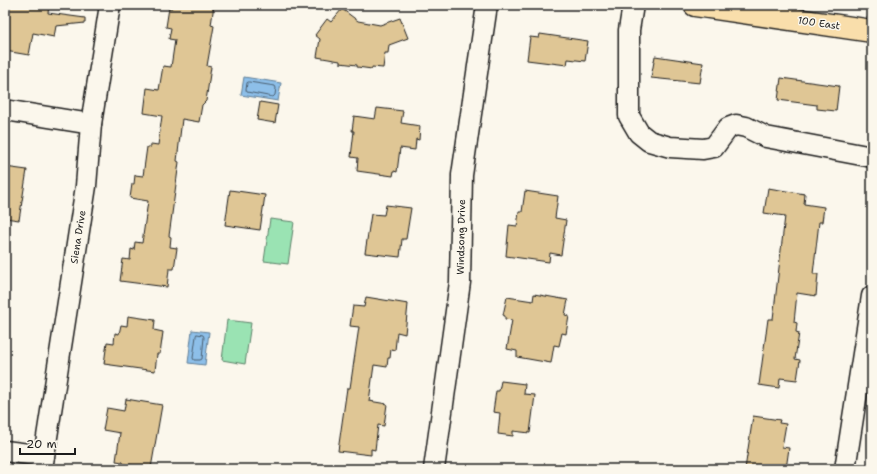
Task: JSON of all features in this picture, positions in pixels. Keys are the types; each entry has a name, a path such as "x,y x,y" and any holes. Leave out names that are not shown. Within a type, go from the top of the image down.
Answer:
{"main road":[{"name":"100 East","path":"695,5 872,31"}],"street":[{"name":"Siena Drive","path":"43,463 86,186 91,124 110,5"},
{"name":"Windsong Drive","path":"434,469 460,282 462,174 487,5"},
{"path":"633,5 629,37 628,116 639,133 649,141 670,147 703,149 714,146 728,128 736,125 746,127 766,137 872,157"},
{"path":"5,110 91,124"},
{"path":"845,469 872,296"},
{"path":"5,451 43,463"}],"green space":[{"path":"270,219 294,222 288,264 264,261"},
{"path":"227,320 251,323 245,364 222,360"}],"water":[{"path":"244,77 281,83 278,101 241,95"},
{"path":"192,330 209,332 205,365 188,363"}],"building":[{"path":"10,5 49,5 48,13 85,18 85,23 56,26 54,37 33,33 29,55 5,51 5,37"},
{"path":"172,5 214,5 211,25 214,26 207,66 211,67 206,101 202,105 199,122 182,119 177,161 179,162 169,236 171,237 170,247 177,248 174,269 169,269 167,287 120,281 123,259 130,260 131,249 134,250 135,242 142,243 148,201 130,198 135,175 143,176 147,147 151,147 151,144 158,145 162,116 144,113 147,88 159,90 163,66 171,67 175,40 169,39 171,28 166,27 169,8 172,8"},
{"path":"342,9 358,21 380,25 400,18 408,38 389,45 388,53 385,53 383,68 372,67 372,69 357,67 357,65 340,63 340,61 317,57 320,39 315,35 327,19 331,22"},
{"path":"540,34 588,41 585,61 568,59 567,65 527,60 530,37 539,38"},
{"path":"655,56 703,63 700,83 651,78"},
{"path":"781,78 839,86 836,111 817,109 817,105 778,100"},
{"path":"260,102 278,105 275,123 257,120"},
{"path":"377,108 403,111 401,123 420,126 419,140 416,139 415,150 400,148 397,172 394,171 393,176 357,171 358,158 351,157 354,116 375,119"},
{"path":"5,167 27,170 19,220 5,218"},
{"path":"768,188 805,194 804,204 824,207 822,222 819,222 813,274 818,274 816,296 797,293 794,322 797,323 796,332 799,333 795,359 800,360 797,380 780,378 779,388 759,385 768,319 773,319 785,216 764,213"},
{"path":"230,190 265,195 260,230 225,225"},
{"path":"525,191 558,196 555,218 566,220 561,255 550,253 549,262 506,256 509,225 517,226 519,212 522,212"},
{"path":"386,205 411,208 406,239 402,239 400,257 365,253 371,214 384,215"},
{"path":"534,294 568,300 565,315 569,316 566,334 562,333 559,346 554,345 551,363 517,357 517,351 507,349 512,320 505,319 505,316 503,315 507,297 533,301"},
{"path":"366,297 408,304 405,334 397,332 395,350 391,349 387,367 374,365 369,401 387,404 384,426 378,425 375,450 371,449 371,455 338,451 347,388 350,388 359,327 350,326 353,306 364,307"},
{"path":"128,316 155,320 154,330 163,332 160,354 157,354 155,371 104,364 107,342 114,343 115,333 119,334 121,325 127,326"},
{"path":"501,381 525,384 524,394 535,395 530,433 513,431 513,436 498,434 500,413 493,412 496,391 499,391"},
{"path":"126,399 162,405 151,468 123,464 123,462 116,461 120,433 103,430 107,408 124,411"},
{"path":"753,416 780,420 779,423 786,424 782,447 789,448 786,469 767,466 767,469 745,469"}]}
